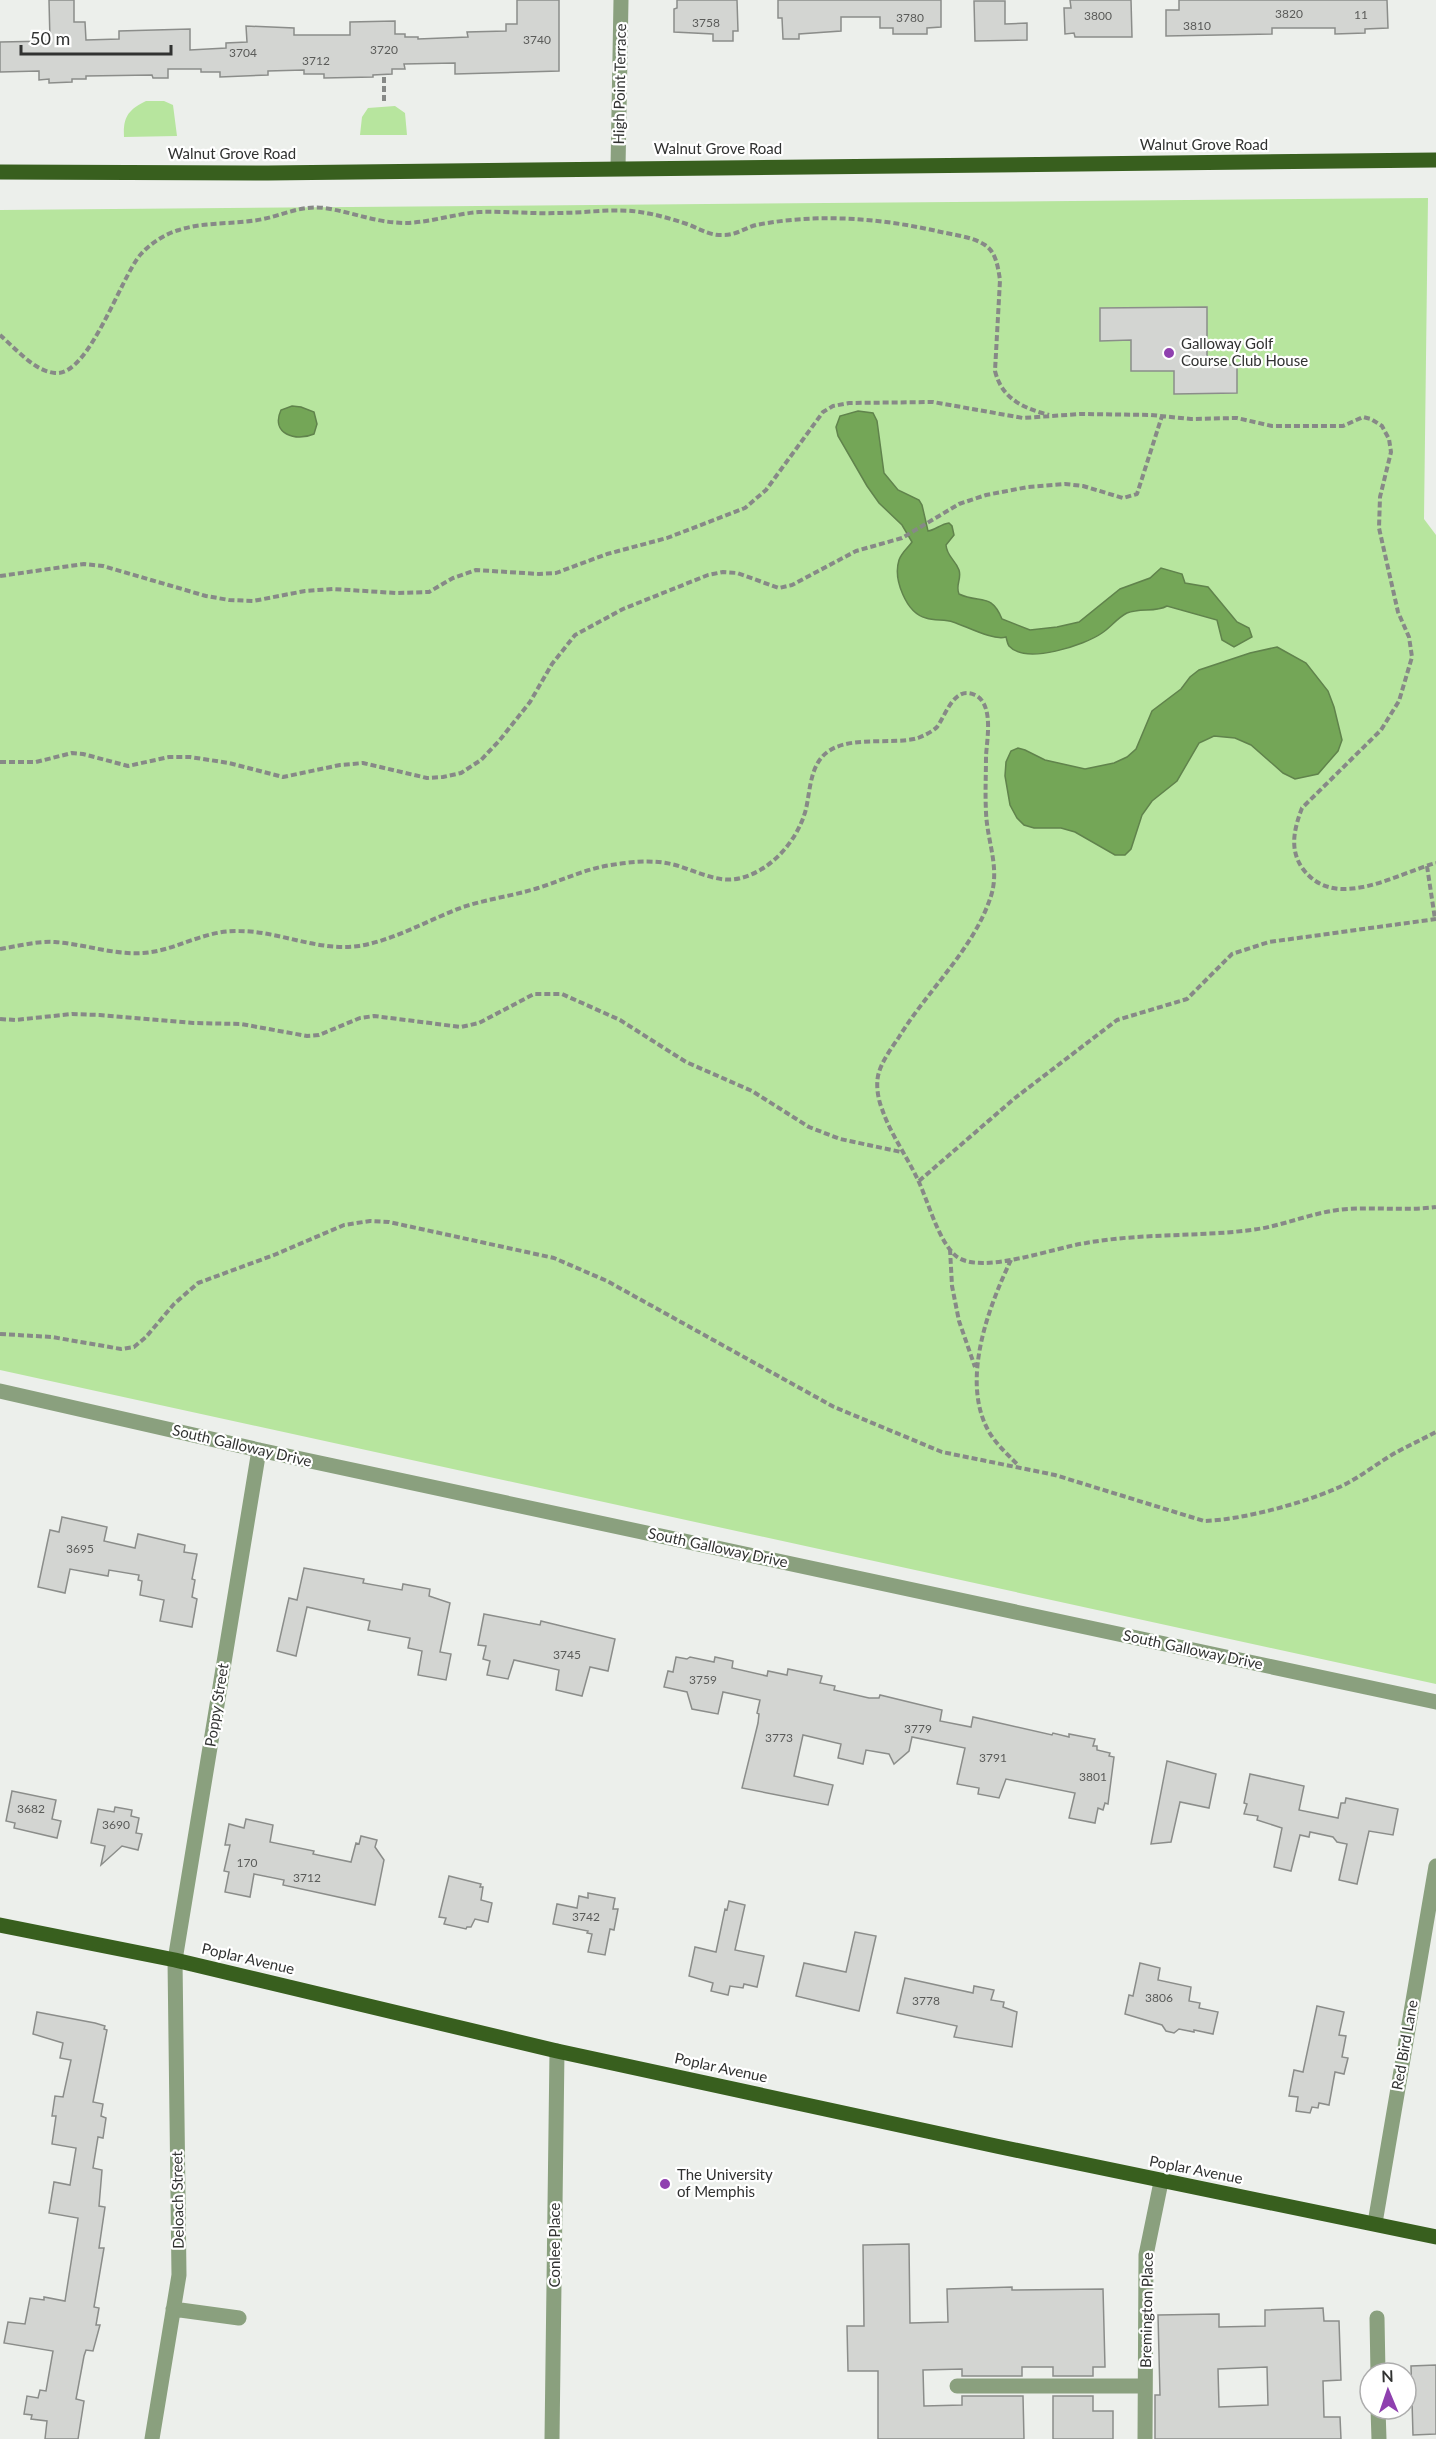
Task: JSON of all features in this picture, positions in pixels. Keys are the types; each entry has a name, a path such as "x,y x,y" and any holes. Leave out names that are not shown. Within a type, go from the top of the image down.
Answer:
{"main road":[{"name":"Walnut Grove Road","path":"0,172 268,173 1436,160"},
{"name":"Poplar Avenue","path":"0,1925 175,1960 557,2050 1161,2182 1436,2237"}],"street":[{"name":"High Point Terrace","path":"618,168 621,0"},
{"name":"South Galloway Drive","path":"0,1390 259,1450 1436,1702"},
{"name":"Poppy Street","path":"175,1960 259,1450"},
{"name":"Red Bird Lane","path":"1375,2223 1436,1866"},
{"name":"Deloach Street","path":"152,2439 179,2275 175,1960"},
{"name":"Conlee Place","path":"552,2439 557,2050"},
{"name":"Bremington Place","path":"1144,2439 1146,2255 1161,2182"},
{"path":"173,2308 239,2318"},
{"path":"1377,2318 1378,2361"},
{"path":"957,2386 1145,2386"},
{"path":"1378,2421 1379,2439"}],"path":[{"path":"384,77 384,102"},
{"path":"0,335 34,364 52,373 61,373 80,360 102,328 131,267 142,252 160,237 179,230 212,223 262,220 311,207 325,208 382,222 410,223 479,212 528,214 630,211 652,214 708,234 724,235 754,226 794,221 877,219 960,236 984,244 992,251 1000,280 996,371 999,385 1029,410 1052,416"},
{"path":"0,576 84,564 103,566 206,596 253,601 305,591 429,592 453,578 476,570 556,573 607,554 667,538 745,508 766,490 823,412 833,406 849,403 933,402 1023,418 1052,416 1238,418 1272,426 1343,426 1363,417 1382,426 1389,439 1391,452 1380,497 1379,528 1398,612 1409,637 1412,657 1399,701 1381,730 1302,808 1293,844 1297,861 1309,877 1324,886 1339,890 1379,883 1436,863"},
{"path":"0,762 36,762 72,753 128,766 169,757 190,757 229,762 283,777 340,765 363,763 427,778 461,773 481,760 499,741 530,702 552,664 575,635 594,623 687,583 723,572 737,573 779,588 792,585 856,551 902,538 959,504 986,495 1028,487 1065,484 1083,486 1123,498 1131,497 1137,494 1162,416"},
{"path":"0,949 50,942 134,954 153,952 211,932 234,930 260,932 318,944 359,946 390,938 467,906 538,888 563,878 608,866 646,861 661,862 725,880 738,879 763,869 786,847 805,815 811,780 816,767 821,758 833,748 853,743 911,740 927,734 937,726 954,700 970,692 979,697 987,713 986,816 993,855 994,883 986,908 967,943 907,1024 878,1074 877,1091 882,1110 918,1181 940,1233 954,1255 966,1261 990,1264 1078,1244 1131,1236 1237,1232 1271,1228 1317,1212 1382,1207 1409,1210 1436,1207"},
{"path":"918,1181 1015,1098 1103,1030 1117,1020 1187,999 1232,954 1269,942 1435,919 1427,866"},
{"path":"0,1019 15,1020 72,1014 100,1015 193,1023 241,1024 307,1036 319,1035 360,1018 374,1016 461,1027 479,1023 534,994 562,994 620,1020 686,1062 752,1091 809,1127 840,1139 902,1152"},
{"path":"0,1334 52,1337 121,1349 134,1347 146,1337 174,1304 198,1283 274,1256 344,1225 370,1221 389,1222 528,1252 577,1266 834,1407 942,1452 1055,1475 1204,1521 1224,1520 1273,1508 1334,1489 1362,1475 1403,1448 1436,1432"},
{"path":"950,1248 952,1286 960,1321 976,1371"},
{"path":"1011,1260 999,1284 976,1371 977,1399 988,1431 1018,1466"}],"shaded area":[{"path":"146,101 164,101 173,105 177,136 124,137 124,124 128,115"},
{"path":"395,106 405,113 407,135 360,135 362,117 368,108"},
{"path":"1428,198 1424,519 1436,535 1436,1684 0,1370 0,210"},
{"path":"292,406 314,412 317,424 314,434 300,437 287,434 282,430 279,425 281,410"},
{"path":"858,411 873,413 877,421 884,473 898,490 919,500 928,531 949,523 952,526 954,535 946,545 959,570 959,594 989,602 994,605 1002,619 1030,630 1079,622 1120,589 1150,578 1161,568 1182,574 1185,583 1208,587 1237,622 1249,628 1252,637 1234,647 1222,640 1217,620 1167,606 1127,613 1102,633 1083,643 1056,651 1028,654 1009,646 1006,637 994,637 950,621 929,619 919,615 907,602 898,576 899,560 912,542 902,525 879,503 867,486 838,436 836,427 840,416"},
{"path":"1277,647 1306,663 1328,691 1334,707 1342,740 1338,751 1318,774 1295,779 1283,773 1251,745 1235,738 1214,736 1199,743 1177,781 1152,801 1142,815 1131,849 1125,855 1115,855 1075,832 1061,828 1034,828 1024,825 1017,818 1010,805 1005,776 1006,762 1011,751 1018,748 1045,760 1085,769 1114,763 1127,757 1136,749 1152,711 1181,689 1199,670 1250,653"}],"building":[{"path":"49,0 74,0 74,22 85,22 86,40 119,39 119,31 190,29 190,50 226,48 226,43 247,42 246,26 294,28 294,35 350,35 350,22 395,21 395,34 405,34 405,37 418,37 418,39 468,37 467,32 506,31 506,24 517,24 517,0 559,0 559,71 455,74 455,63 404,64 405,69 392,69 392,74 373,75 373,77 324,78 324,74 304,74 304,70 268,71 268,75 220,77 220,72 201,72 201,69 168,69 168,78 153,78 152,75 86,76 86,79 72,79 72,82 49,83 49,79 39,80 39,71 0,72 0,42 50,41"},
{"path":"677,0 737,0 738,31 733,31 733,41 713,41 713,34 674,32 674,9 677,8"},
{"path":"778,0 941,0 941,27 927,28 927,34 893,34 893,28 880,28 880,17 841,17 841,31 799,34 799,39 783,39 782,18 778,18"},
{"path":"1070,0 1131,0 1132,37 1075,37 1074,33 1065,34 1064,8 1071,8"},
{"path":"1179,0 1387,0 1388,28 1365,29 1365,33 1335,34 1335,28 1272,28 1272,34 1166,36 1166,10 1179,10"},
{"path":"974,1 1005,1 1005,24 1027,23 1027,40 975,41"},
{"name":"Galloway Golf Course Club House","path":"1207,307 1207,365 1237,365 1237,393 1174,394 1174,371 1131,371 1131,340 1100,341 1100,308"},
{"path":"62,1517 107,1527 104,1541 135,1548 138,1534 185,1545 184,1552 197,1554 192,1579 195,1580 192,1597 197,1599 192,1627 160,1621 164,1600 140,1595 142,1581 138,1580 139,1575 109,1570 108,1576 70,1569 65,1593 38,1587 50,1530 59,1532"},
{"path":"304,1568 364,1579 363,1583 402,1590 403,1584 430,1589 429,1596 450,1603 440,1652 451,1654 446,1680 418,1675 422,1651 408,1648 410,1638 368,1630 370,1621 307,1607 296,1656 277,1651 289,1598 297,1600"},
{"path":"484,1614 540,1625 541,1621 615,1639 608,1671 590,1667 582,1696 556,1690 559,1670 514,1660 508,1679 487,1675 490,1661 483,1659 486,1646 478,1645"},
{"path":"676,1657 687,1659 690,1657 714,1662 715,1657 733,1661 732,1668 767,1676 768,1671 787,1675 788,1669 822,1676 820,1683 835,1686 834,1690 869,1698 879,1698 880,1695 942,1710 940,1721 971,1727 973,1717 1052,1735 1053,1733 1069,1737 1069,1734 1095,1739 1093,1746 1097,1746 1097,1750 1110,1753 1109,1756 1114,1757 1108,1804 1105,1803 1103,1810 1098,1808 1095,1823 1069,1818 1075,1793 1006,1779 999,1798 978,1794 979,1788 957,1784 965,1748 912,1737 909,1751 894,1764 889,1754 866,1750 863,1764 838,1758 841,1744 803,1735 794,1776 833,1785 828,1805 742,1788 758,1723 759,1714 757,1713 760,1700 723,1692 718,1714 692,1709 687,1692 664,1687 668,1671 673,1672"},
{"path":"1167,1761 1216,1774 1209,1808 1180,1802 1171,1842 1151,1844"},
{"path":"1250,1774 1304,1786 1299,1810 1338,1818 1341,1803 1345,1803 1346,1798 1398,1809 1393,1835 1369,1831 1357,1884 1339,1880 1347,1844 1337,1842 1333,1837 1310,1832 1309,1837 1300,1835 1291,1871 1274,1867 1282,1828 1257,1820 1258,1816 1244,1814"},
{"path":"12,1791 56,1800 52,1819 61,1821 57,1838 14,1828 15,1823 6,1821"},
{"path":"115,1807 132,1810 131,1816 139,1818 136,1833 142,1834 138,1850 122,1846 101,1865 105,1846 91,1843 98,1809 114,1812"},
{"path":"246,1819 273,1825 270,1842 314,1851 313,1854 351,1862 356,1843 359,1844 361,1836 377,1840 375,1847 384,1860 375,1905 283,1885 284,1880 254,1874 250,1897 225,1892 229,1872 224,1871 230,1845 225,1845 229,1824 244,1828"},
{"path":"449,1876 481,1884 480,1887 483,1887 481,1900 492,1903 488,1922 475,1919 471,1927 466,1929 444,1924 446,1918 439,1917"},
{"path":"588,1893 615,1898 613,1909 618,1909 614,1930 610,1929 605,1955 588,1952 592,1934 587,1933 588,1931 553,1924 557,1904 577,1908 579,1896 588,1898"},
{"path":"729,1901 745,1905 735,1950 764,1956 757,1987 744,1984 743,1988 730,1986 728,1995 711,1991 713,1983 689,1976 695,1947 716,1952 725,1909 727,1910"},
{"path":"855,1932 876,1936 859,2011 796,1996 804,1963 846,1972"},
{"path":"1140,1963 1160,1968 1158,1980 1191,1987 1189,2001 1200,2003 1199,2008 1218,2012 1213,2034 1179,2029 1174,2033 1166,2031 1162,2025 1125,2014 1129,1995 1133,1996"},
{"path":"905,1978 973,1993 974,1986 994,1990 991,2000 1004,2002 1003,2007 1017,2012 1012,2047 954,2037 957,2026 897,2013"},
{"path":"1317,2006 1344,2012 1339,2035 1346,2036 1342,2057 1348,2058 1344,2074 1335,2072 1329,2105 1319,2103 1318,2108 1312,2107 1310,2113 1296,2111 1298,2097 1289,2096 1294,2070 1303,2072"},
{"path":"37,2012 95,2023 105,2026 104,2029 107,2030 93,2102 103,2104 101,2116 106,2118 103,2138 98,2137 93,2168 102,2170 99,2206 105,2207 99,2248 104,2248 94,2307 99,2308 96,2325 100,2325 93,2351 86,2350 84,2356 76,2399 84,2401 78,2439 45,2439 47,2421 31,2419 32,2415 24,2414 27,2396 38,2398 40,2390 46,2391 53,2351 4,2343 8,2322 25,2324 30,2298 44,2300 44,2297 65,2301 78,2218 49,2213 54,2182 70,2185 76,2148 52,2144 56,2116 52,2116 55,2096 63,2097 71,2060 60,2058 63,2043 33,2034"},
{"path":"909,2244 910,2323 948,2322 947,2289 1012,2287 1012,2290 1103,2289 1105,2367 1093,2367 1093,2376 1053,2376 1053,2367 1022,2367 1022,2376 962,2376 962,2369 923,2370 924,2406 962,2405 962,2396 1023,2396 1024,2439 878,2439 878,2371 848,2371 847,2326 864,2326 863,2245"},
{"path":"1323,2308 1324,2321 1339,2321 1341,2380 1323,2381 1324,2417 1340,2417 1341,2439 1155,2439 1155,2395 1160,2395 1158,2315 1219,2314 1219,2327 1265,2326 1265,2310","holes":["1267,2367 1268,2405 1219,2407 1218,2369"]},
{"path":"1436,2365 1436,2434 1413,2435 1413,2421 1418,2421 1418,2366"},
{"path":"1053,2396 1093,2396 1093,2411 1113,2411 1113,2439 1053,2439"}],"place":[{"name":"Galloway Golf Course Club House","path":"1169,353"},
{"name":"The University of Memphis","path":"665,2184"}]}
